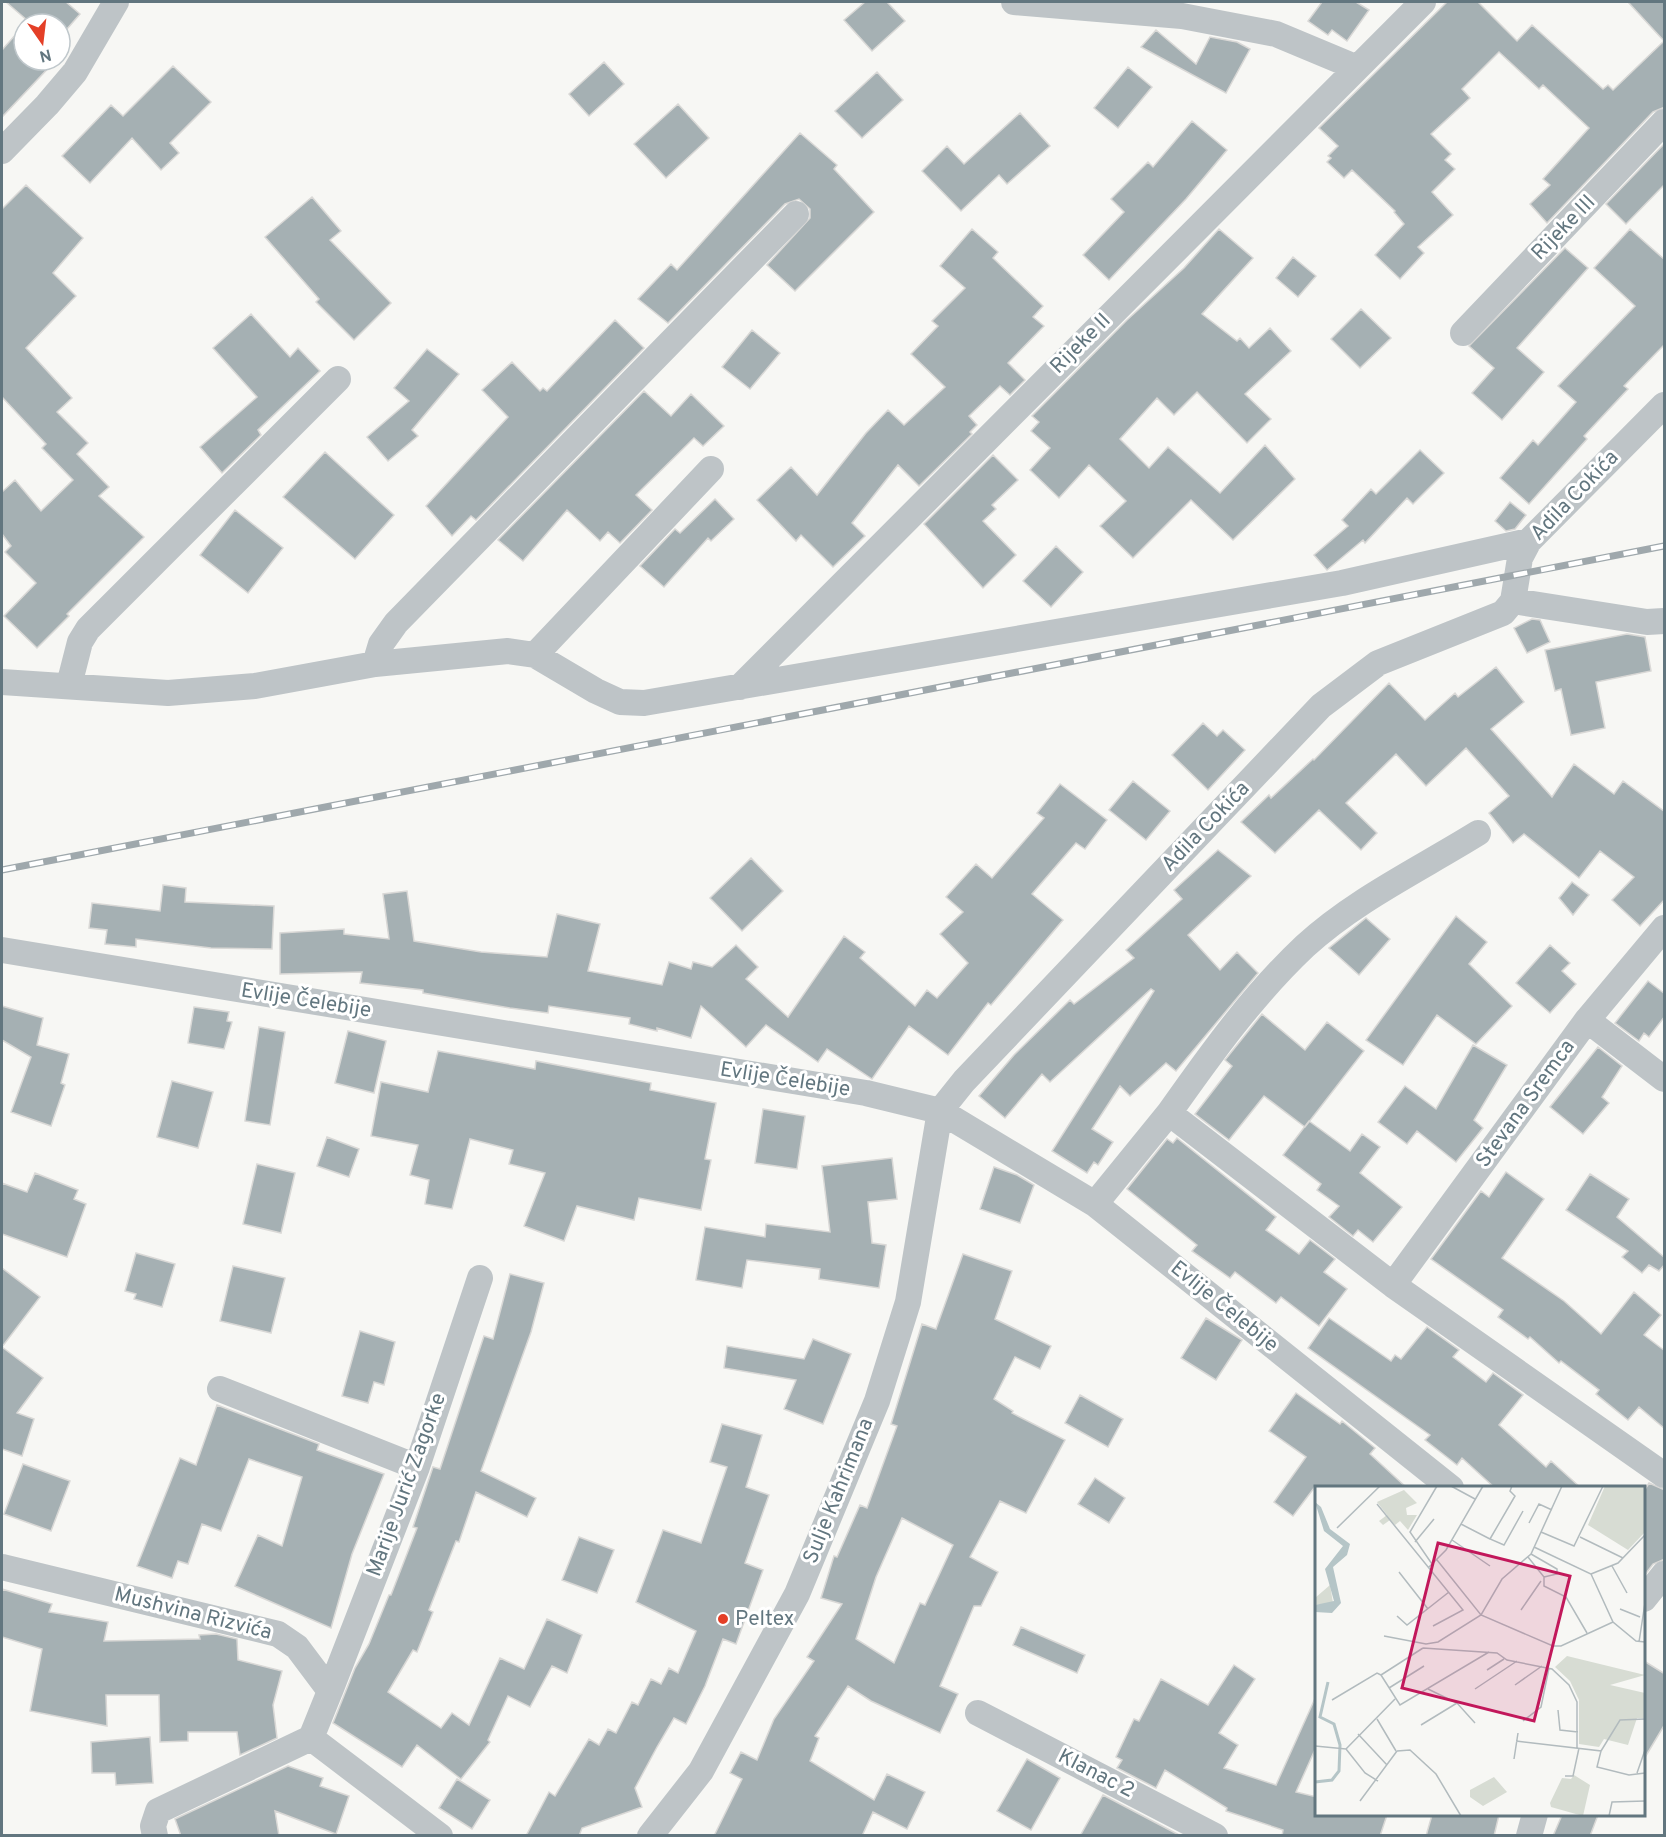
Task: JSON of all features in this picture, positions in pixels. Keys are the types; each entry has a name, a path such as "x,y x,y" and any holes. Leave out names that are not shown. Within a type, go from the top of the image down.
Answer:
{"street":[{"path":"2,151 75,72 116,2"},
{"path":"1014,2 1182,16 1276,34 1354,67"},
{"name":"Rijeke II","path":"740,687 1354,67 1422,2"},
{"name":"Rijeke III","path":"1463,333 1665,122"},
{"path":"375,664 381,644 396,623 796,214"},
{"path":"69,685 80,642 88,629 338,379"},
{"name":"Adila Cokića","path":"940,1111 964,1081 1321,706 1378,663 1503,613 1513,601 1520,558 1529,542 1665,405"},
{"path":"535,655 711,469"},
{"path":"2,682 168,693 255,686 375,664 508,651 535,655 596,692 620,702 644,703 1342,583 1529,542"},
{"path":"1513,601 1647,622 1665,621"},
{"path":"1095,1204 1168,1113 1230,1026 1305,946 1344,915 1478,833"},
{"name":"Stevana Sremca","path":"1393,1285 1587,1020 1665,928"},
{"name":"Evlije Čelebije","path":"2,950 866,1093 940,1111 1095,1204 1449,1486"},
{"path":"1587,1020 1665,1079"},
{"name":"Sulje Kahrimana","path":"650,1836 701,1771 797,1594 877,1401 908,1302 940,1111"},
{"path":"1168,1113 1393,1285 1665,1475"},
{"name":"Marije Jurić Zagorke","path":"330,1691 417,1467 480,1278"},
{"path":"220,1389 417,1467"},
{"name":"Mushvina Rizvića","path":"2,1567 278,1634 297,1647 330,1691"},
{"path":"1645,1598 1665,1574"},
{"path":"155,1836 153,1826 158,1811 311,1738 330,1691"},
{"name":"Klanac 2","path":"978,1713 1215,1836"},
{"path":"311,1738 440,1836"},
{"path":"1529,1836 1535,1816"}],"building":[{"path":"6,2 66,2 80,14 72,23 72,12 18,12"},
{"path":"865,2 887,2 905,21 872,51 844,20"},
{"path":"1322,2 1356,2 1369,10 1347,41 1332,30 1328,35 1308,21"},
{"path":"1447,2 1478,2 1517,41 1532,25 1603,89 1608,85 1613,90 1664,41 1628,2 1665,2 1665,107 1653,112 1547,223 1530,204 1550,185 1543,179 1589,128 1543,85 1539,89 1499,52 1462,89 1470,98 1431,134 1451,154 1445,160 1455,169 1432,192 1453,215 1418,247 1424,253 1400,279 1375,255 1404,224 1395,211 1352,170 1344,178 1327,162 1331,158 1328,156 1338,146 1319,128"},
{"path":"1156,30 1196,64 1210,37 1237,42 1250,49 1226,93 1141,47"},
{"path":"12,39 12,72 45,72 2,117 2,50"},
{"path":"604,62 624,84 589,116 569,94"},
{"path":"173,66 211,102 170,143 179,153 161,170 132,138 90,183 62,156 111,105 123,116"},
{"path":"1128,67 1152,87 1118,128 1094,108"},
{"path":"877,72 903,100 862,138 835,111"},
{"path":"678,104 709,138 666,178 634,144"},
{"path":"1020,113 1050,146 1007,184 999,175 961,211 922,171 947,146 964,164"},
{"path":"1192,121 1227,150 1186,199 1109,280 1083,255 1124,212 1111,199 1148,162 1153,167"},
{"path":"800,133 837,165 834,169 874,212 795,291 767,265 810,218 810,209 799,199 785,204 668,323 638,299 671,264 677,270"},
{"path":"1665,143 1665,184 1626,224 1606,204"},
{"path":"26,185 83,238 53,273 76,296 26,348 72,398 57,412 88,443 77,454 109,487 99,496 144,537 67,614 69,616 37,648 4,616 36,583 5,552 11,546 2,534 2,492 15,480 41,511 73,480 42,448 46,444 2,397 2,209"},
{"path":"312,197 341,231 330,240 391,303 354,340 316,302 319,299 265,237"},
{"path":"972,229 998,252 993,258 1043,306 1033,317 1044,326 1008,363 1025,380 1010,395 1000,386 969,416 977,425 970,432 972,434 919,486 898,465 852,523 865,536 833,567 801,535 796,541 757,500 791,467 817,495 866,433 888,410 904,425 945,387 911,354 938,326 932,321 965,288 940,266"},
{"path":"1219,229 1253,258 1202,314 1237,341 1240,338 1249,348 1270,328 1291,351 1245,394 1271,419 1247,443 1197,392 1174,415 1157,398 1120,439 1149,468 1168,447 1220,493 1265,445 1295,479 1233,540 1191,500 1133,558 1100,526 1126,501 1089,465 1059,498 1030,470 1050,448 1031,431 1039,422 1032,416 1127,320 1184,268"},
{"path":"1630,229 1665,260 1665,344 1624,386 1628,389 1584,436 1587,439 1529,504 1500,478 1533,440 1538,445 1576,402 1558,386 1635,306 1594,268"},
{"path":"1565,248 1588,268 1517,348 1544,372 1502,420 1472,393 1494,368 1469,346"},
{"path":"1293,257 1316,276 1298,297 1276,278"},
{"path":"1361,309 1391,338 1360,368 1331,339"},
{"path":"251,314 290,357 298,348 320,371 258,430 261,435 222,473 200,447 257,397 213,348"},
{"path":"615,320 644,348 476,520 471,516 452,536 426,506 508,417 482,390 512,362 540,391 543,388 547,391"},
{"path":"752,330 780,353 750,389 722,367"},
{"path":"427,349 459,374 412,430 418,436 388,461 367,437 409,401 394,388"},
{"path":"644,391 671,416 691,394 724,426 703,446 694,438 636,495 652,510 620,543 608,532 600,541 567,510 523,561 498,540"},
{"path":"1420,450 1444,473 1413,504 1407,498 1365,543 1363,540 1327,570 1314,555 1348,526 1342,520 1371,489 1376,494"},
{"path":"325,452 394,515 355,559 283,497"},
{"path":"993,455 1018,480 992,505 996,509 983,521 1016,555 983,588 924,524"},
{"path":"715,499 734,519 711,541 708,538 664,587 640,566 675,529 680,533"},
{"path":"1510,502 1526,515 1515,529 1506,531 1495,521"},
{"path":"235,510 283,548 248,593 200,555"},
{"path":"1056,546 1083,572 1051,607 1023,581"},
{"path":"1532,619 1540,620 1550,642 1527,653 1514,628"},
{"path":"1627,634 1645,637 1651,671 1596,682 1605,728 1571,735 1561,689 1555,691 1545,650"},
{"path":"1496,667 1524,702 1491,729 1552,797 1574,764 1614,794 1623,781 1665,812 1665,899 1640,926 1612,900 1634,877 1600,851 1579,878 1524,834 1513,843 1489,813 1509,796 1466,748 1426,786 1396,754 1346,803 1377,833 1361,850 1319,810 1275,853 1241,822 1269,795 1271,798 1314,760 1389,683 1425,720 1455,693 1458,697"},
{"path":"1203,723 1217,736 1223,730 1245,750 1208,790 1172,755"},
{"path":"1133,781 1170,811 1146,840 1109,810"},
{"path":"1060,784 1107,820 1085,849 1076,843 1032,894 1063,920 991,1005 988,1003 948,1055 909,1026 872,1079 827,1049 818,1062 766,1025 746,1047 701,1006 691,1038 657,1028 657,1031 629,1024 630,1018 549,1006 548,1013 423,993 423,990 360,983 362,972 280,974 280,933 344,929 344,934 389,939 383,894 407,891 414,941 481,952 547,957 557,914 600,924 588,971 662,985 669,962 691,969 693,962 712,967 736,945 758,967 746,979 788,1017 844,936 865,952 860,958 915,1006 927,990 937,998 968,963 940,934 963,912 946,897 976,864 992,878 1044,818 1037,813"},
{"path":"1218,850 1251,876 1188,935 1220,970 1237,952 1258,973 1176,1071 1166,1063 1130,1096 1120,1086 1092,1129 1113,1142 1098,1165 1094,1162 1087,1173 1052,1151 1154,991 1151,989 1050,1082 1042,1074 1005,1118 979,1096 1014,1055 1070,1000 1074,1004 1134,958 1126,950 1182,899 1174,890"},
{"path":"751,858 783,891 742,931 710,898"},
{"path":"1572,882 1589,895 1573,915 1559,898"},
{"path":"163,885 186,888 185,902 274,906 272,949 211,948 136,939 136,947 105,944 107,930 89,928 92,903 160,911"},
{"path":"1456,916 1487,942 1469,964 1512,1006 1476,1044 1437,1015 1403,1065 1366,1040"},
{"path":"1366,918 1390,939 1359,975 1329,948"},
{"path":"1550,945 1570,963 1562,971 1576,984 1550,1013 1516,983"},
{"path":"1648,981 1665,994 1665,1016 1649,1037 1644,1033 1639,1041 1615,1023"},
{"path":"2,1006 43,1018 37,1045 69,1054 61,1083 65,1085 51,1126 11,1112 31,1057 2,1040"},
{"path":"194,1007 229,1012 227,1021 232,1022 224,1049 188,1043"},
{"path":"1262,1014 1305,1050 1327,1022 1364,1051 1305,1127 1264,1096 1229,1140 1195,1114 1232,1066 1225,1060"},
{"path":"259,1027 285,1032 270,1125 245,1121"},
{"path":"348,1031 386,1041 374,1093 335,1083"},
{"path":"1473,1045 1507,1065 1474,1120 1483,1128 1456,1162 1417,1131 1407,1144 1378,1122 1405,1086 1436,1109"},
{"path":"1598,1047 1622,1066 1602,1097 1609,1103 1583,1134 1550,1107"},
{"path":"438,1051 535,1069 536,1061 651,1083 650,1090 716,1103 705,1159 711,1160 701,1210 639,1198 634,1220 577,1206 564,1241 524,1226 545,1173 509,1164 513,1150 470,1139 452,1209 425,1204 429,1180 410,1175 418,1145 371,1136 381,1082 428,1092"},
{"path":"172,1081 213,1092 198,1148 157,1137"},
{"path":"763,1109 805,1116 797,1169 755,1163"},
{"path":"1309,1121 1350,1151 1362,1134 1380,1147 1360,1173 1402,1207 1373,1242 1358,1230 1353,1236 1329,1217 1339,1206 1317,1190 1321,1184 1283,1155"},
{"path":"327,1137 359,1149 349,1177 317,1166"},
{"path":"1177,1138 1276,1217 1266,1230 1299,1254 1310,1240 1335,1259 1324,1272 1347,1289 1319,1326 1281,1297 1276,1303 1235,1272 1230,1278 1192,1251 1197,1245 1127,1189 1167,1139 1173,1143"},
{"path":"892,1158 897,1199 868,1202 872,1243 886,1245 879,1288 819,1279 820,1269 747,1260 742,1288 696,1280 705,1227 765,1237 766,1224 830,1232 822,1166"},
{"path":"257,1164 295,1173 281,1233 243,1224"},
{"path":"994,1167 1017,1175 1034,1185 1020,1223 980,1209"},
{"path":"1506,1172 1544,1199 1502,1258 1564,1301 1601,1334 1634,1292 1661,1315 1644,1335 1665,1351 1665,1429 1639,1407 1628,1420 1596,1394 1599,1390 1561,1361 1559,1363 1530,1337 1528,1339 1498,1317 1503,1310 1431,1259 1481,1191 1489,1197"},
{"path":"35,1173 78,1190 74,1199 86,1204 67,1257 2,1234 2,1183 27,1192"},
{"path":"1590,1174 1629,1199 1617,1217 1665,1258 1665,1264 1659,1271 1649,1265 1642,1273 1622,1257 1628,1251 1566,1210"},
{"path":"136,1253 175,1264 162,1307 134,1299 136,1294 125,1291"},
{"path":"963,1254 1012,1271 995,1319 1051,1346 1040,1369 1015,1357 994,1399 1013,1411 1012,1413 1065,1440 1026,1513 1000,1501 970,1557 998,1572 981,1606 974,1606 940,1686 958,1694 940,1733 871,1701 848,1686 815,1736 819,1738 810,1761 874,1800 887,1774 925,1792 907,1829 873,1812 862,1836 714,1836 742,1779 730,1773 741,1752 757,1760 774,1719 814,1661 807,1657 842,1604 821,1598 834,1556 837,1557 860,1505 867,1508 897,1426 891,1424 922,1324 936,1329","holes":["902,1518 953,1545 925,1605 920,1603 894,1663 856,1639 876,1577"]},
{"path":"233,1266 285,1278 271,1333 220,1321"},
{"path":"2,1268 40,1297 2,1347"},
{"path":"510,1274 544,1283 531,1332 481,1471 536,1498 527,1517 476,1492 459,1542 456,1541 429,1610 433,1612 417,1652 413,1650 388,1692 441,1728 452,1713 469,1725 500,1658 524,1669 547,1619 582,1635 567,1673 552,1666 530,1707 508,1696 488,1740 490,1742 461,1779 417,1745 402,1767 333,1723 355,1668 369,1644 389,1595 391,1595 417,1528 413,1527 433,1467 440,1469 484,1336 493,1339"},
{"path":"1206,1318 1242,1340 1216,1380 1181,1358"},
{"path":"1329,1318 1391,1361 1395,1355 1401,1359 1427,1327 1459,1350 1453,1357 1486,1382 1493,1373 1523,1395 1499,1425 1546,1467 1551,1461 1579,1486 1493,1486 1462,1458 1457,1465 1425,1440 1430,1435 1308,1348"},
{"path":"360,1331 395,1342 384,1385 374,1382 368,1403 342,1396"},
{"path":"813,1339 851,1354 823,1424 784,1409 796,1380 724,1368 727,1346 804,1359"},
{"path":"2,1347 43,1378 17,1413 34,1419 22,1456 2,1449"},
{"path":"1296,1393 1340,1424 1342,1421 1375,1448 1370,1454 1405,1486 1315,1486 1293,1516 1274,1502 1306,1457 1269,1431"},
{"path":"1080,1395 1123,1419 1108,1447 1065,1423"},
{"path":"217,1405 319,1444 317,1450 384,1474 352,1554 331,1628 235,1586 258,1535 282,1546 302,1477 249,1459 221,1531 202,1524 188,1564 178,1561 172,1578 137,1566 180,1458 196,1465"},
{"path":"722,1424 762,1435 746,1487 769,1495 745,1563 763,1570 736,1644 723,1639 705,1686 686,1724 674,1718 657,1747 635,1788 642,1807 582,1828 579,1836 526,1836 549,1792 555,1796 589,1739 599,1745 608,1729 616,1733 632,1702 638,1705 651,1679 661,1684 669,1668 678,1673 696,1631 636,1602 663,1530 701,1543 727,1467 710,1462"},
{"path":"23,1464 70,1481 51,1531 4,1514"},
{"path":"1095,1478 1125,1498 1109,1523 1078,1504"},
{"path":"1649,1483 1665,1490 1665,1559 1653,1564 1645,1575 1645,1489"},
{"path":"579,1537 614,1550 597,1593 562,1580"},
{"path":"2,1589 52,1604 49,1612 108,1622 104,1641 200,1639 199,1635 216,1634 237,1639 238,1660 282,1671 273,1705 277,1738 240,1755 237,1732 188,1732 188,1741 160,1742 159,1695 106,1695 107,1726 30,1711 42,1649 2,1637"},
{"path":"1021,1627 1085,1655 1077,1673 1013,1645"},
{"path":"1645,1662 1665,1674 1665,1724 1645,1757"},
{"path":"1234,1665 1255,1679 1219,1733 1238,1745 1224,1768 1276,1785 1315,1698 1315,1749 1296,1792 1315,1797 1315,1816 1387,1816 1380,1836 1282,1836 1283,1830 1226,1811 1227,1808 1165,1770 1156,1788 1117,1768 1122,1760 1116,1757 1134,1719 1139,1721 1161,1679 1208,1705"},
{"path":"150,1737 153,1783 116,1785 115,1773 92,1773 91,1742"},
{"path":"1027,1759 1060,1778 1031,1830 997,1811"},
{"path":"288,1766 323,1778 320,1786 349,1796 336,1834 275,1811 279,1836 181,1836 175,1819"},
{"path":"457,1779 490,1800 472,1829 439,1808"},
{"path":"1103,1795 1181,1836 1080,1836"},
{"path":"1432,1816 1499,1816 1494,1836 1426,1836"},
{"path":"1562,1816 1598,1816 1590,1836 1553,1836"}],"railway":[{"path":"2,870 1664,546"}],"place":[{"name":"Peltex","path":"723,1619"}]}
